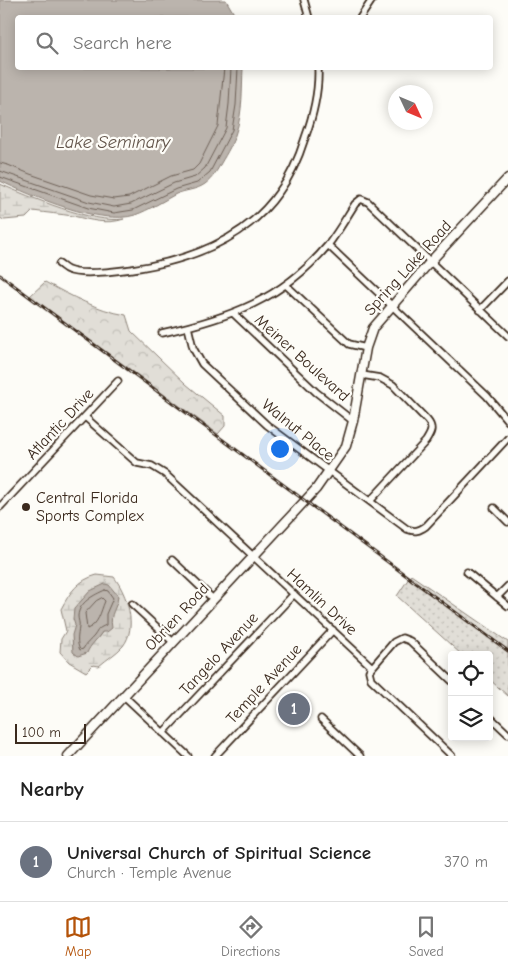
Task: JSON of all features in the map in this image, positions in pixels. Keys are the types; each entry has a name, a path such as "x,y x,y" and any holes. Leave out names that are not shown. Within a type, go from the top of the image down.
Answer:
{"street":[{"path":"304,0 308,15"},
{"path":"362,15 372,0"},
{"path":"58,264 69,271 87,272 104,272 152,266 202,251 233,235 279,194 291,174 312,118 319,70"},
{"name":"Spring Lake Road","path":"308,499 346,446 353,421 366,348 373,328 430,262 508,178"},
{"path":"162,334 234,314 265,299 286,285 314,261 328,245 355,204 361,199 368,202 508,336"},
{"path":"328,245 487,396 508,421"},
{"path":"480,310 508,281"},
{"path":"286,285 345,341 354,346 366,348"},
{"name":"Meiner Boulevard","path":"234,314 316,392 353,421"},
{"name":"Walnut Place","path":"188,327 193,348 202,364 268,425 407,529 415,531 426,526 508,438"},
{"path":"362,375 380,378 393,386 431,424 432,429 426,441 370,502"},
{"name":"Atlantic Drive","path":"0,507 118,381"},
{"name":"Hamlin Drive","path":"86,417 137,463 152,466 165,474 372,667"},
{"name":"Obrien Road","path":"68,756 308,499"},
{"path":"494,508 508,522"},
{"path":"172,560 213,599"},
{"path":"467,572 508,606"},
{"path":"497,597 508,586"},
{"name":"Tangelo Avenue","path":"164,733 294,594"},
{"path":"132,604 173,642"},
{"name":"Temple Avenue","path":"215,756 333,630"},
{"path":"448,677 406,639 398,639 372,667 369,675 371,680 452,756"},
{"path":"124,696 188,756"},
{"path":"321,720 360,756"},
{"path":"493,720 508,734"}],"green space":[{"path":"0,184 79,214 124,219 111,222 98,221 33,211 26,218 4,220 0,218"},
{"path":"45,282 94,306 126,315 131,331 186,384 225,416 225,426 218,434 30,296"},
{"path":"97,575 114,577 127,601 130,630 121,649 99,666 93,665 86,672 69,662 60,652 61,639 66,631 61,609 75,588 90,577","holes":["105,584 117,601 102,632 92,644 75,655 73,645 75,627 84,610 102,586"]},
{"path":"411,575 508,642 508,696 493,683 493,651 458,651 397,596"}],"water":[{"name":"Lake Seminary","path":"0,0 226,0 235,15 15,15 15,70 243,70 240,117 235,136 218,169 205,184 176,194 135,215 121,217 86,213 67,208 0,181"},
{"path":"105,584 109,585 118,596 112,615 112,628 107,632 102,632 87,653 78,656 73,652 74,609 90,591"}],"railway":[{"path":"0,275 508,651"}],"place":[{"name":"Central Florida Sports Complex","path":"26,507"},
{"name":"Universal Church of Spiritual Science","path":"294,709"}]}
